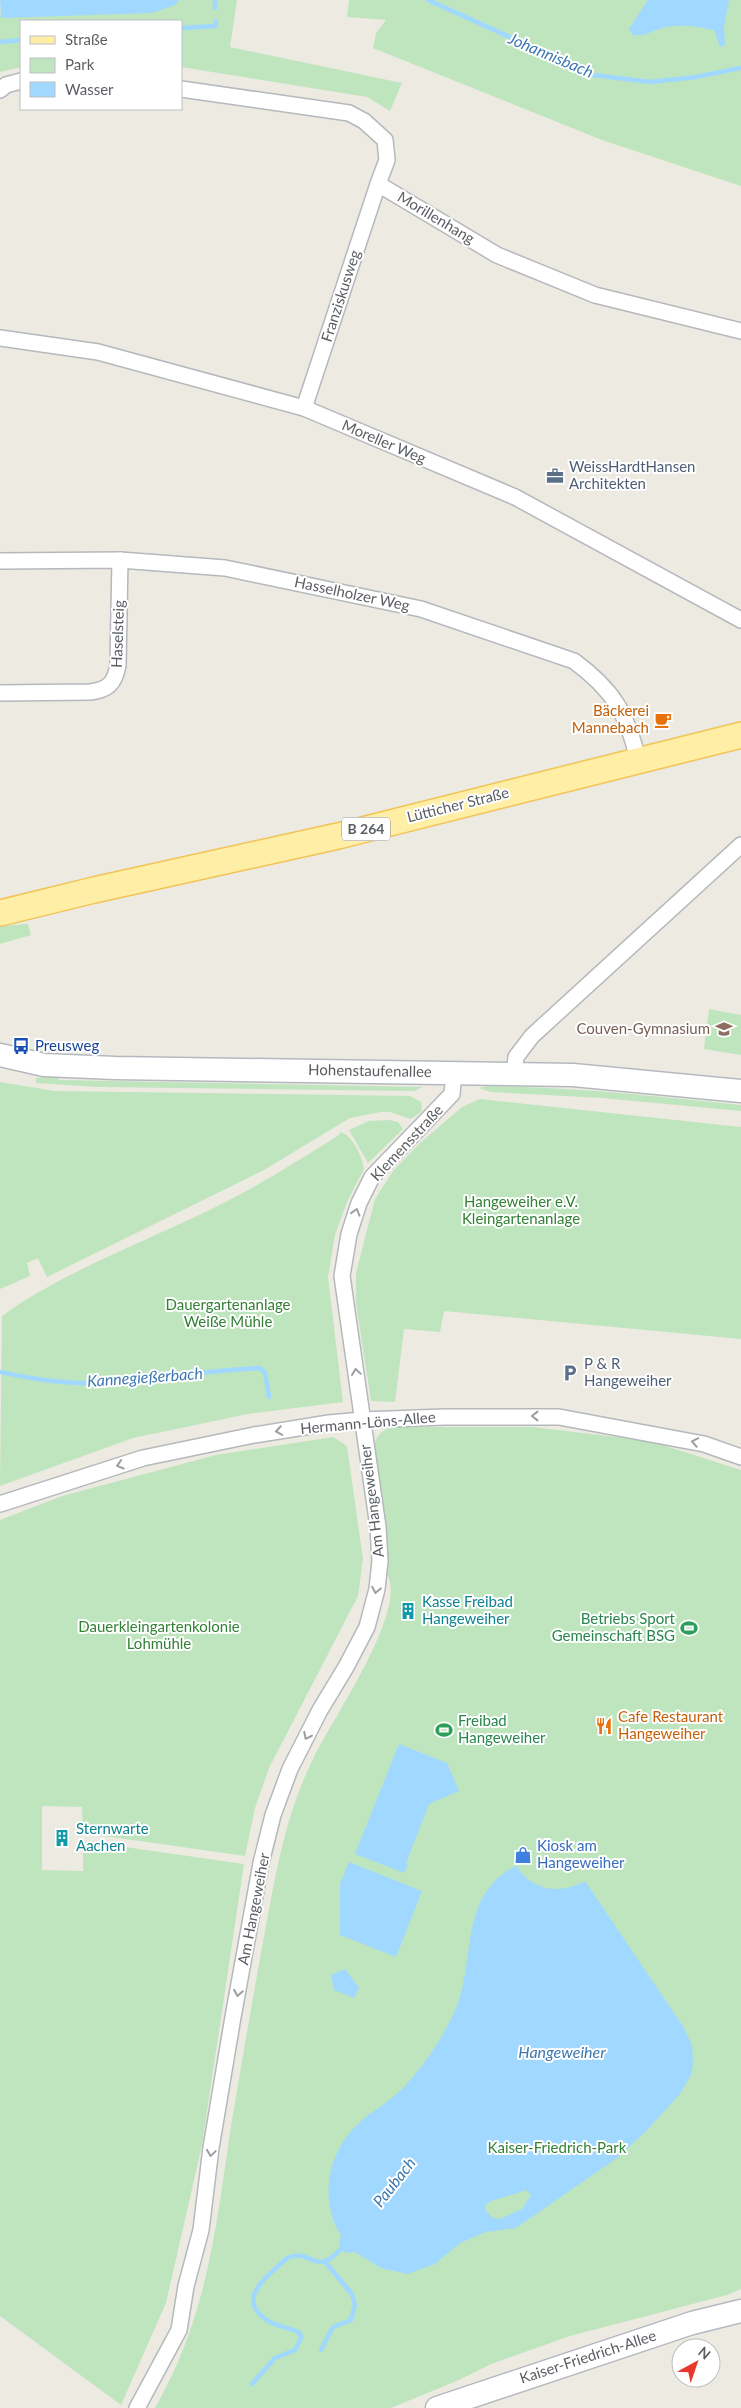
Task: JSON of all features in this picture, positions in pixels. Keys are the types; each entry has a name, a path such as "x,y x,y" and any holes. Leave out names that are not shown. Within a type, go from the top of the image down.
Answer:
{"main road":[{"name":"Lütticher Straße","path":"0,913 94,890 338,836 741,735"},
{"name":"Hohenstaufenallee","path":"0,1055 44,1065 115,1068 573,1074 741,1091"},
{"name":"Kaiser-Friedrich-Allee","path":"437,2408 683,2326 741,2311"}],"street":[{"path":"0,90 6,85 20,81"},
{"path":"182,89 349,112 364,120 385,140 387,160 378,184"},
{"name":"Morillenhang","path":"378,184 497,255 577,288 595,295 741,331"},
{"name":"Franziskusweg","path":"304,408 378,184"},
{"name":"Moreller Weg","path":"0,338 98,352 304,408 514,497 741,620"},
{"name":"Hasselholzer Weg","path":"0,561 120,560 225,568 421,609 554,652 574,661 610,692 624,716 638,760"},
{"name":"Haselsteig","path":"0,693 90,692 101,691 110,685 116,677 118,665 120,560"},
{"path":"514,1073 516,1057 532,1036 741,845"},
{"name":"Klemensstraße","path":"362,1420 342,1276 349,1234 358,1204 372,1177 452,1094 454,1072"},
{"name":"Hermann-Löns-Allee","path":"0,1504 143,1458 254,1435 329,1423 362,1420 444,1417 559,1417 704,1444 741,1457"},
{"name":"Am Hangeweiher","path":"137,2408 179,2330 186,2286 201,2230 211,2148 261,1863 273,1815 290,1769 320,1710 346,1667 367,1626 377,1590 380,1561 378,1527 362,1420"}],"green space":[{"path":"179,0 237,0 230,47 402,83 390,111 367,97 182,67 182,20 20,20 20,67 0,72 0,6 1,18 175,5"},
{"path":"349,0 741,0 741,186 602,140 373,48 376,33 386,20 347,17"},
{"path":"28,924 31,935 0,944 0,926"},
{"path":"709,1009 741,1015 741,1055 704,1049"},
{"path":"59,1076 59,1080 423,1087 414,1091 99,1087 36,1083 36,1078"},
{"path":"0,1082 55,1091 410,1096 421,1102 422,1111 411,1119 390,1112 350,1118 264,1170 47,1277 38,1258 27,1263 30,1276 0,1289"},
{"path":"487,1086 583,1090 678,1098 741,1105 741,1111 602,1098 491,1092 479,1088"},
{"name":"Hangeweiher e.V. Kleingartenanlage","path":"480,1099 741,1127 741,1339 444,1311 440,1332 404,1329 395,1402 371,1401 356,1303 356,1273 375,1199 393,1171 419,1144 462,1107"},
{"path":"390,1120 398,1122 403,1129 368,1163 349,1130 369,1121"},
{"name":"Dauergartenanlage Weiße Mühle","path":"340,1132 349,1137 353,1142 364,1169 347,1202 335,1235 328,1277 343,1402 248,1414 133,1438 0,1486 2,1316 47,1287 72,1274 234,1198 304,1157 339,1135"},
{"name":"Kaiser-Friedrich-Park","path":"393,1427 532,1427 650,1441 741,1470 741,2289 727,2295 570,2336 491,2364 459,2380 391,2408 155,2408 173,2374 187,2340 207,2271 261,1955 278,1865 289,1822 313,1759 364,1668 377,1641 386,1615 391,1593 374,1452 378,1436"},
{"name":"Dauerkleingartenkolonie Lohmühle","path":"333,1437 347,1446 363,1559 358,1596 269,1768 255,1808 245,1856 83,1833 82,1807 42,1806 42,1870 83,1871 83,1841 244,1864 202,2145 166,2303 121,2405 0,2316 0,1520 62,1496 216,1455"}],"water":[{"path":"0,0 179,0 175,5 152,13 1,18"},
{"path":"648,0 729,0 724,27 725,45 720,47 714,30 690,26 667,27 642,35 633,35 629,29"},
{"path":"399,1744 447,1763 459,1791 429,1804 406,1863 408,1864 404,1873 355,1854"},
{"path":"349,1862 422,1891 396,1957 340,1935 340,1884"},
{"name":"Hangeweiher","path":"516,1866 530,1881 547,1888 566,1888 585,1881 684,2028 692,2045 693,2064 691,2075 680,2094 646,2131 617,2158 516,2228 486,2232 460,2243 435,2264 407,2274 381,2268 355,2252 345,2253 339,2244 341,2236 334,2222 328,2193 329,2178 333,2164 347,2137 357,2125 404,2087 443,2035 459,2000 478,1908 486,1892 498,1878","holes":["526,2190 531,2195 522,2209 500,2219 493,2218 485,2210 486,2204 500,2198"]},
{"path":"345,1969 359,1988 354,1998 334,1990 331,1975"}],"waterway":[{"name":"Johannisbach","path":"215,0 215,8"},
{"name":"Johannisbach","path":"428,0 593,75 650,82 696,77 741,68"},
{"name":"Johannisbach","path":"182,28 215,26 216,21"},
{"name":"Johannisbach","path":"0,42 20,40"},
{"name":"Kannegießerbach","path":"0,1372 55,1382 88,1383 131,1381 260,1368 265,1373 269,1397"},
{"name":"Paubach","path":"252,2384 275,2358 295,2350 301,2338 300,2333 270,2322 259,2314 254,2305 257,2288 287,2258 302,2256 314,2261 327,2261 345,2244"},
{"path":"321,2350 333,2327 351,2320 355,2305 352,2294 325,2262"}],"place":[{"name":"WeissHardtHansen Architekten","path":"555,476"},
{"name":"Bäckerei Mannebach","path":"663,720"},
{"name":"Couven-Gymnasium","path":"724,1029"},
{"name":"Preusweg","path":"21,1046"},
{"name":"P & R Hangeweiher","path":"570,1373"},
{"name":"Kasse Freibad Hangeweiher","path":"408,1611"},
{"name":"Betriebs Sport Gemeinschaft BSG","path":"689,1628"},
{"name":"Cafe Restaurant Hangeweiher","path":"604,1726"},
{"name":"Freibad Hangeweiher","path":"444,1730"},
{"name":"Sternwarte Aachen","path":"62,1838"},
{"name":"Kiosk am Hangeweiher","path":"523,1855"}]}
